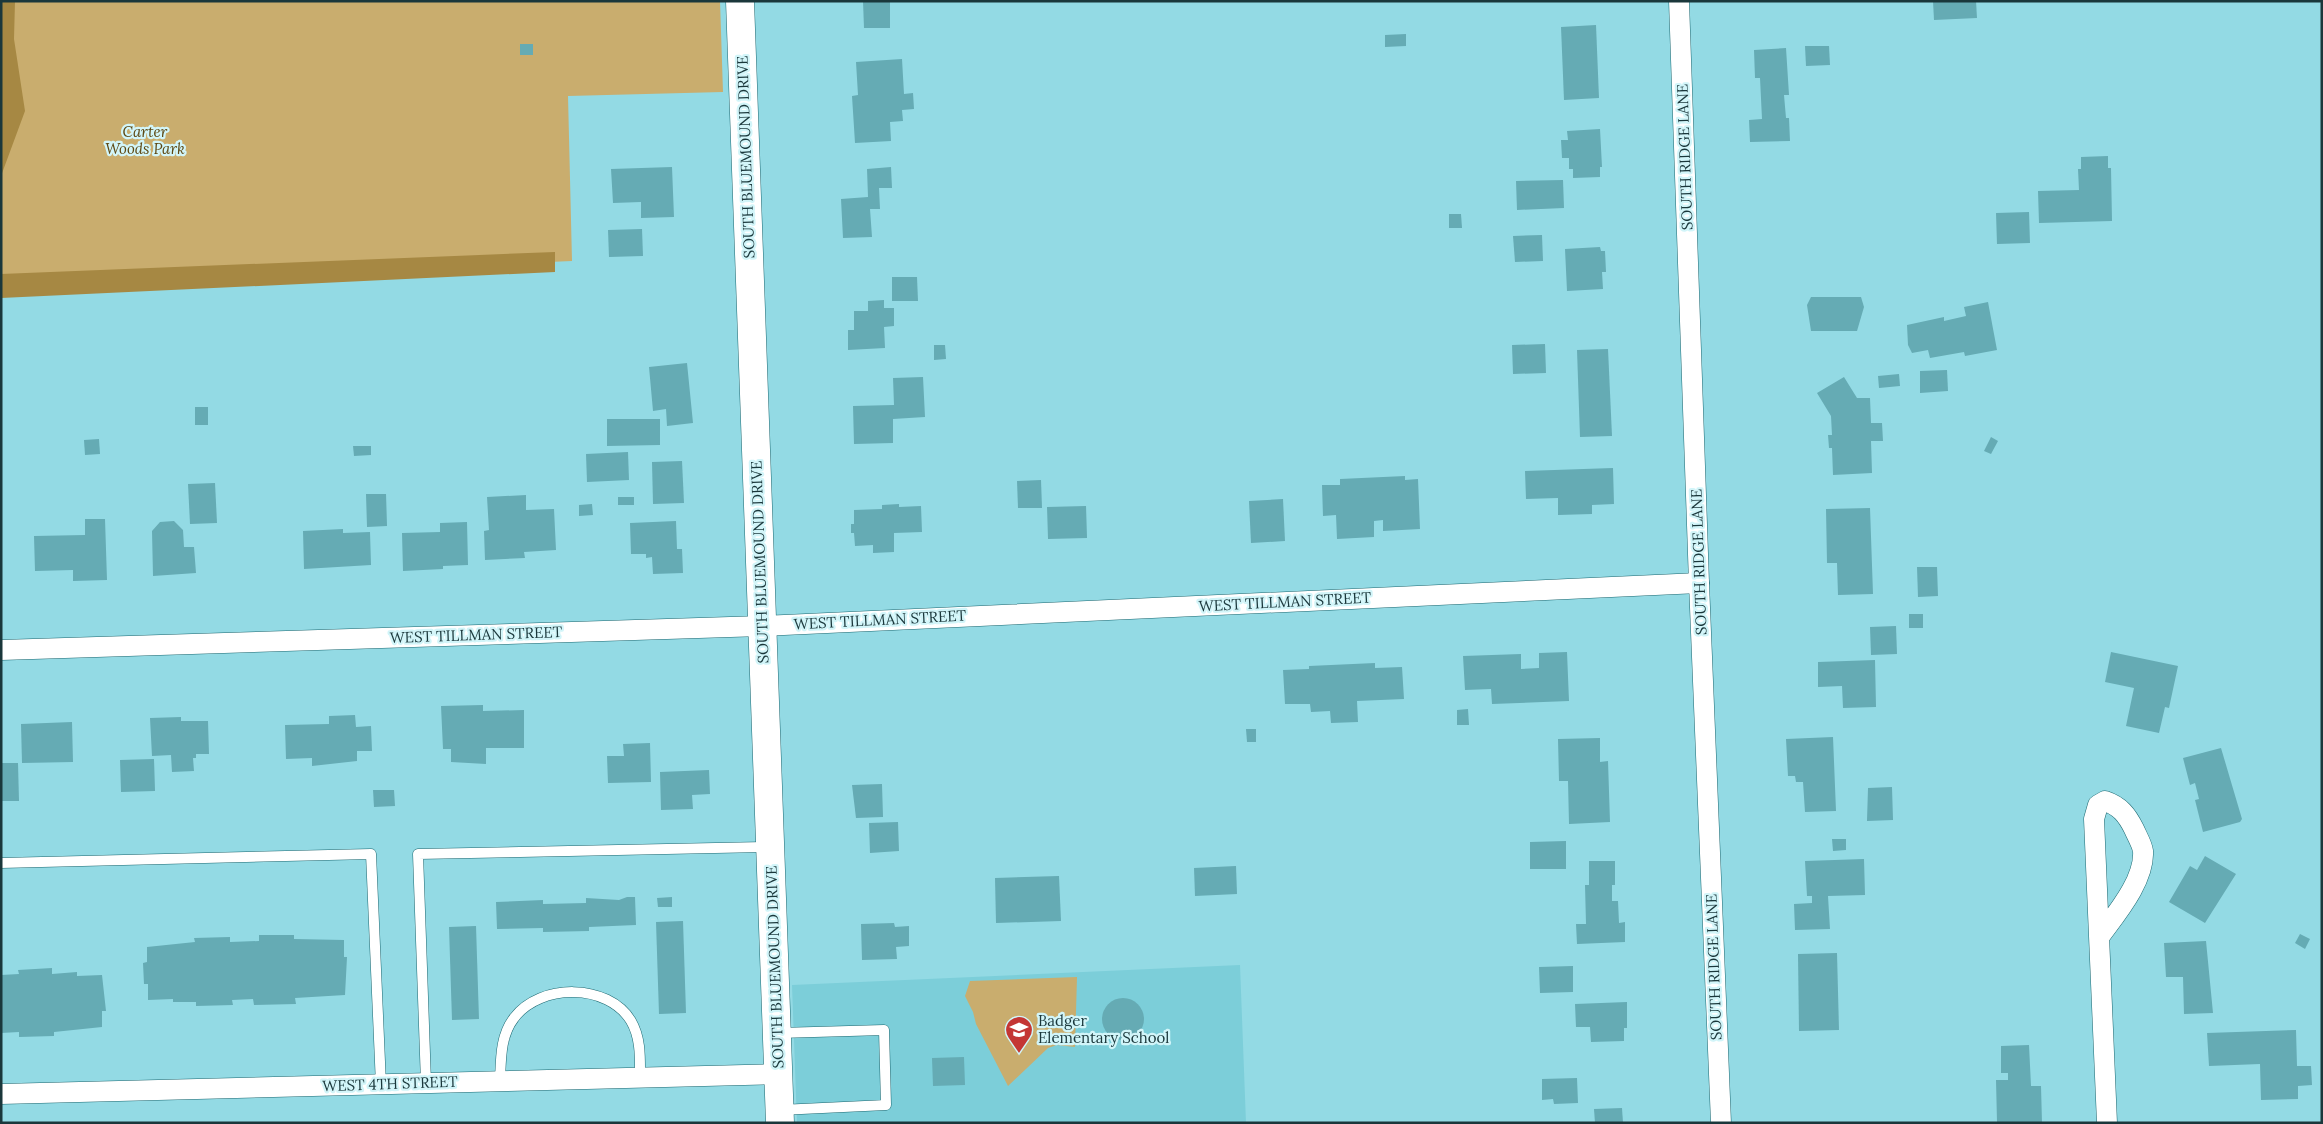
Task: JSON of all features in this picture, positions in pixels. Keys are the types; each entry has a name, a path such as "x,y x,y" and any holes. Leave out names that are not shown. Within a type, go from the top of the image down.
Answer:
{"main road":[{"name":"SOUTH BLUEMOUND DRIVE","path":"740,1 780,1116"}],"street":[{"name":"SOUTH RIDGE LANE","path":"1679,1 1699,584 1721,1123"},
{"name":"WEST TILLMAN STREET","path":"1,650 762,626 1699,584"},
{"path":"2100,936 2126,901 2136,879 2143,850 2135,831 2123,811 2105,801 2098,805 2094,819 2096,908 2100,936 2107,1123"},
{"name":"WEST 4TH STREET","path":"1,1094 779,1074"}],"lane":[{"path":"426,1083 418,854 771,847"},
{"path":"1,863 371,854 381,1085"},
{"path":"500,1081 503,1041 513,1018 534,1000 560,993 574,992 599,996 619,1008 630,1019 638,1035 640,1077"},
{"path":"778,1033 884,1030 886,1105 780,1116"}],"shaded area":[{"path":"1,1 15,1 14,39 25,111 1,176"},
{"path":"555,252 555,272 1,298 1,274"},
{"name":"Badger Elementary School","path":"1240,965 1246,1123 797,1123 792,985"}],"green space":[{"name":"Carter Woods Park","path":"1,1 720,1 723,92 568,96 572,261 1,285"},
{"path":"1077,977 1075,1047 1057,1045 1048,1048 1008,1086 976,1024 973,1012 965,996 970,981"}],"building":[{"path":"863,1 890,1 890,28 864,28"},
{"path":"1933,1 1976,1 1977,18 1934,20"},
{"path":"1596,25 1599,98 1564,100 1561,27"},
{"path":"1406,34 1406,46 1385,47 1385,35"},
{"path":"520,44 533,44 533,55 520,55"},
{"path":"1805,46 1829,46 1830,65 1806,66"},
{"path":"1786,48 1789,95 1784,95 1786,118 1789,118 1790,141 1750,142 1749,120 1762,119 1760,78 1755,78 1754,50"},
{"path":"902,59 904,94 913,93 914,109 902,110 903,121 890,122 891,141 855,143 852,96 858,95 856,62"},
{"path":"1600,129 1602,167 1600,167 1600,177 1573,178 1573,169 1569,169 1569,158 1562,158 1561,140 1568,140 1567,131"},
{"path":"2108,156 2108,168 2111,168 2112,221 2039,223 2038,191 2079,190 2078,169 2081,169 2081,157"},
{"path":"672,167 674,217 641,218 641,202 613,203 611,169"},
{"path":"891,167 892,188 879,188 880,209 870,209 872,237 843,238 841,199 868,197 867,169"},
{"path":"1563,180 1564,208 1517,210 1516,181"},
{"path":"2029,212 2030,243 1997,244 1996,213"},
{"path":"1449,214 1461,214 1462,228 1449,228"},
{"path":"642,229 643,256 609,257 608,230"},
{"path":"1542,235 1543,261 1515,262 1513,236"},
{"path":"1600,247 1601,251 1605,251 1606,272 1602,272 1603,289 1567,291 1565,249"},
{"path":"892,277 917,277 918,301 892,301"},
{"path":"1811,297 1861,297 1864,307 1857,331 1811,331 1807,305"},
{"path":"884,300 884,308 894,308 894,326 884,327 885,348 848,350 848,330 854,330 854,311 868,311 868,301"},
{"path":"1988,302 1997,350 1965,356 1964,352 1930,358 1928,350 1912,353 1908,345 1907,325 1944,317 1944,321 1966,316 1964,307"},
{"path":"1545,344 1546,373 1513,374 1512,345"},
{"path":"934,345 945,345 946,359 934,360"},
{"path":"1608,349 1612,436 1580,437 1577,350"},
{"path":"687,363 693,423 667,426 666,409 653,411 649,367"},
{"path":"1947,370 1948,391 1920,393 1920,371"},
{"path":"1899,374 1900,386 1879,388 1878,376"},
{"path":"923,377 925,417 893,419 893,443 854,444 853,406 894,405 893,378"},
{"path":"1844,377 1857,398 1870,398 1871,423 1882,423 1883,441 1871,441 1872,473 1833,475 1832,448 1829,448 1828,435 1832,435 1831,416 1817,393"},
{"path":"195,407 208,407 208,425 195,425"},
{"path":"607,419 660,419 660,445 607,446"},
{"path":"1991,437 1998,441 1991,454 1984,451"},
{"path":"99,439 100,454 85,455 84,440"},
{"path":"353,446 371,446 371,455 354,456"},
{"path":"628,452 629,480 587,482 586,454"},
{"path":"682,461 684,503 653,504 652,462"},
{"path":"1613,468 1614,504 1592,505 1592,514 1558,515 1558,498 1526,499 1525,471"},
{"path":"1405,476 1405,480 1418,479 1420,529 1383,531 1383,520 1374,521 1374,537 1337,539 1336,515 1323,516 1322,485 1340,485 1340,479"},
{"path":"1041,480 1042,508 1018,508 1017,481"},
{"path":"215,483 217,523 190,524 188,484"},
{"path":"366,494 386,494 387,526 367,527"},
{"path":"526,495 526,510 554,509 556,550 524,552 525,558 485,560 484,531 489,530 487,497"},
{"path":"618,497 634,497 634,505 618,505"},
{"path":"1283,499 1285,541 1251,543 1249,501"},
{"path":"592,504 593,515 579,516 579,505"},
{"path":"899,504 899,507 921,506 922,532 894,533 894,552 873,553 873,545 855,546 854,533 851,533 851,524 854,524 854,510 882,509 882,505"},
{"path":"1086,506 1087,538 1048,539 1047,507"},
{"path":"1870,508 1873,594 1838,595 1837,563 1827,563 1826,509"},
{"path":"85,519 105,519 107,580 73,581 73,570 35,571 34,536 85,535"},
{"path":"174,521 183,530 184,547 194,547 196,573 153,576 152,531 160,522"},
{"path":"676,521 677,549 682,549 683,573 653,574 652,557 646,558 646,554 631,554 630,523"},
{"path":"467,522 468,565 443,566 443,569 403,571 402,533 440,532 440,523"},
{"path":"343,529 343,533 370,532 371,565 304,569 303,531"},
{"path":"1917,567 1937,567 1938,596 1918,597"},
{"path":"1909,614 1923,614 1923,628 1909,628"},
{"path":"1896,626 1897,654 1871,655 1870,627"},
{"path":"1567,652 1569,701 1492,704 1491,689 1465,690 1463,656 1521,654 1521,669 1539,668 1539,653"},
{"path":"2111,652 2178,666 2169,708 2165,707 2159,733 2126,726 2134,688 2105,682"},
{"path":"1875,660 1876,707 1843,708 1842,686 1818,687 1818,662"},
{"path":"1375,663 1375,668 1402,667 1404,699 1357,701 1358,722 1331,723 1330,711 1311,712 1310,704 1285,704 1283,670 1309,669 1309,666"},
{"path":"483,705 483,711 524,710 524,748 486,748 486,764 451,762 451,749 443,749 441,706"},
{"path":"1468,709 1469,725 1457,725 1457,710"},
{"path":"355,715 356,727 371,726 372,751 357,751 357,761 312,766 312,758 286,759 285,725 329,724 329,716"},
{"path":"181,717 181,721 208,721 209,754 196,754 196,758 193,758 194,771 172,772 171,755 152,756 150,718"},
{"path":"72,722 73,762 22,763 21,724"},
{"path":"1246,729 1256,729 1256,742 1247,742"},
{"path":"1833,737 1836,811 1805,812 1803,782 1796,782 1795,776 1788,776 1786,739"},
{"path":"1600,738 1600,762 1608,761 1610,822 1569,824 1568,781 1559,781 1558,739"},
{"path":"650,743 651,782 608,783 607,756 624,756 623,744"},
{"path":"2221,748 2242,819 2240,822 2203,832 2195,800 2199,799 2195,783 2190,785 2183,758"},
{"path":"154,759 155,791 121,792 120,760"},
{"path":"1,763 18,763 19,801 1,801"},
{"path":"709,770 710,794 692,795 693,809 661,810 660,772"},
{"path":"882,784 883,817 856,818 852,785"},
{"path":"1892,787 1893,820 1867,821 1868,788"},
{"path":"373,790 394,790 395,806 374,807"},
{"path":"898,822 899,851 870,853 869,823"},
{"path":"1832,839 1846,839 1846,850 1833,851"},
{"path":"1566,841 1566,869 1530,869 1530,842"},
{"path":"2205,856 2236,874 2205,923 2169,902 2190,866 2197,870"},
{"path":"1864,859 1865,895 1828,896 1830,929 1795,930 1794,904 1812,903 1812,896 1807,896 1805,861"},
{"path":"1589,861 1615,861 1615,885 1612,885 1612,901 1618,901 1619,923 1625,922 1625,942 1577,944 1576,924 1586,924 1585,885 1589,885"},
{"path":"1236,866 1237,894 1195,896 1194,868"},
{"path":"1059,876 1061,921 996,923 995,878"},
{"path":"635,897 636,925 589,927 589,931 543,932 543,928 497,929 496,902 543,900 543,904 586,903 586,898 619,900"},
{"path":"672,897 672,907 658,907 657,898"},
{"path":"683,921 686,1013 659,1014 656,922"},
{"path":"894,923 895,927 909,926 909,946 896,947 897,959 862,960 861,924"},
{"path":"476,926 479,1019 452,1020 449,927"},
{"path":"2300,934 2310,939 2305,949 2295,943"},
{"path":"259,935 294,935 294,939 344,940 344,957 347,957 345,995 295,998 296,1004 254,1005 253,999 232,1000 233,1005 196,1006 196,1002 173,1002 173,999 148,1000 148,984 144,984 143,963 147,962 147,947 195,942 194,938 230,937 230,942 259,941"},
{"path":"2206,941 2213,1013 2184,1014 2183,977 2166,977 2164,943"},
{"path":"1837,953 1839,1030 1799,1031 1798,954"},
{"path":"1573,966 1573,992 1540,993 1539,967"},
{"path":"52,968 52,974 77,972 77,976 102,975 106,1011 102,1011 102,1027 54,1032 54,1036 19,1037 19,1032 1,1033 1,975 19,974 18,970"},
{"path":"1119,998 1127,998 1138,1004 1144,1019 1138,1034 1127,1040 1119,1040 1108,1034 1102,1023 1102,1015 1108,1004"},
{"path":"1627,1002 1627,1028 1624,1028 1624,1041 1591,1042 1590,1027 1576,1027 1575,1004"},
{"path":"2296,1030 2297,1066 2311,1066 2312,1085 2298,1086 2298,1099 2261,1100 2260,1064 2209,1066 2207,1033"},
{"path":"2029,1045 2031,1086 2041,1086 2042,1123 1997,1122 1996,1080 2008,1080 2008,1073 2001,1073 2001,1046"},
{"path":"964,1057 965,1085 933,1086 932,1058"},
{"path":"1577,1078 1578,1103 1554,1104 1553,1099 1542,1100 1542,1079"},
{"path":"1622,1108 1623,1123 1595,1123 1594,1109"}],"place":[{"name":"Badger Elementary School","path":"1019,1054"}]}
